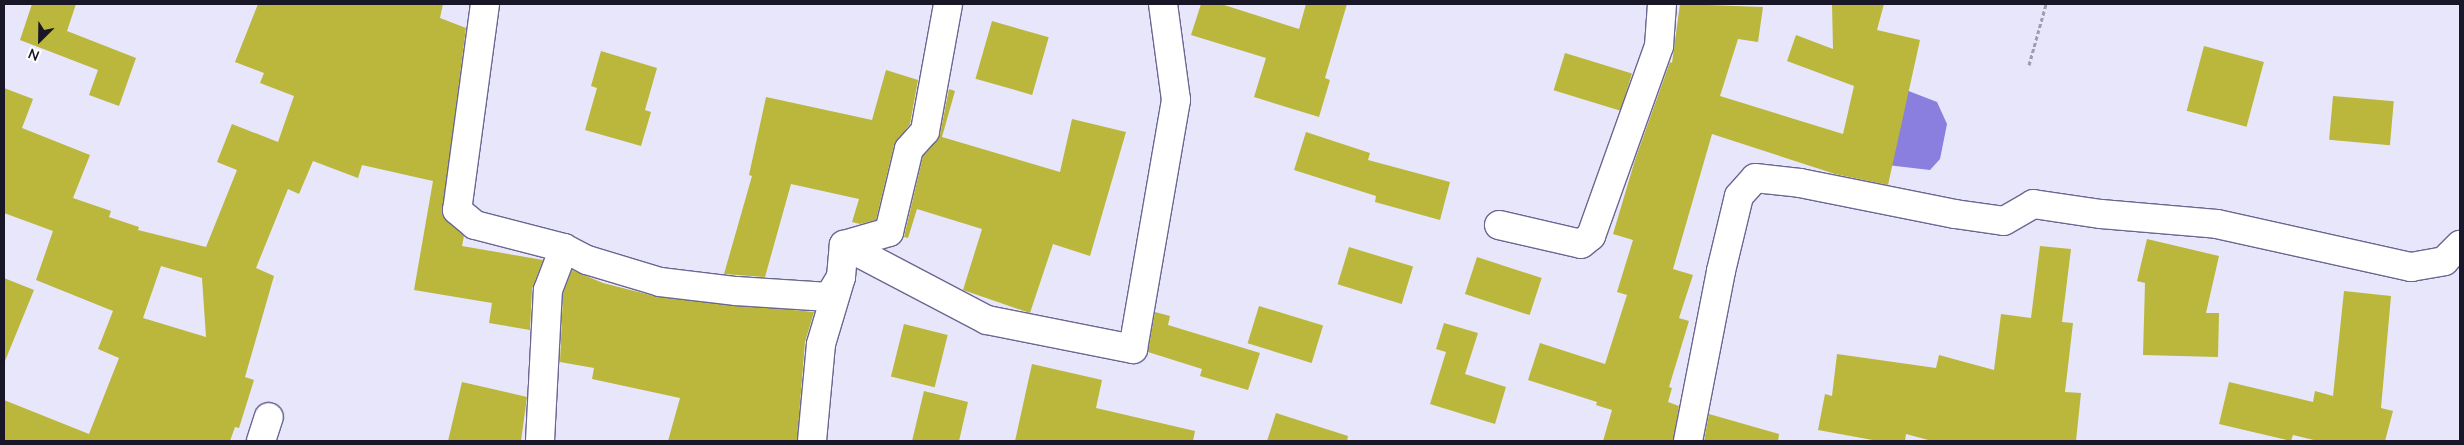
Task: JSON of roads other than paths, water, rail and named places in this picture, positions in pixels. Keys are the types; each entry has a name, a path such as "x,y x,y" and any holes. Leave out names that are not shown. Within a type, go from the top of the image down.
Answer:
{"street":[{"path":"485,4 457,210 475,225 564,248 587,260 660,282 736,291 829,296 841,277"},
{"path":"844,244 889,232 910,149 925,131 948,4"},
{"path":"844,244 987,320 1133,349 1176,100 1163,4"},
{"path":"1499,225 1581,244 1591,236 1659,46 1662,4"},
{"path":"1688,441 1739,196 1755,178 1800,183 1955,214 2004,221 2033,204 2101,214 2217,224 2411,267 2444,261 2460,245"},
{"path":"812,441 821,344 841,277 844,244"},
{"path":"540,441 548,290 564,248"}]}
